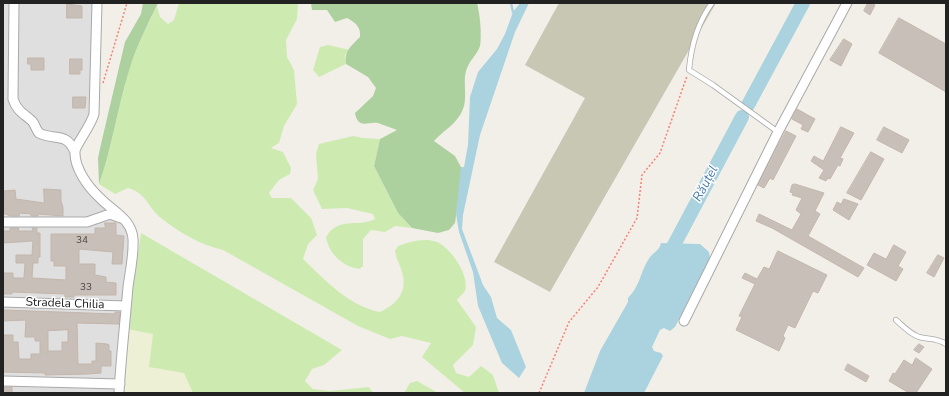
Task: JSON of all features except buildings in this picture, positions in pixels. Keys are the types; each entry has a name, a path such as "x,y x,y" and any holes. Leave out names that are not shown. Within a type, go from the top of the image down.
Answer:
{"street":[{"path":"3,381 120,388 121,346 133,238 128,224 118,213 100,198 78,169 75,152 72,146 64,138 39,133 33,122 22,115 15,107 13,99 14,3"},
{"path":"75,152 78,144 91,124 94,114 97,3"},
{"path":"684,321 778,132 847,3"},
{"path":"96,218 102,209 100,198"},
{"path":"3,222 82,222 106,214 114,214 128,224"},
{"name":"Stradela Chilia","path":"3,302 126,306"}],"lane":[{"path":"712,3 705,13 690,51 689,70 713,85 778,132"},
{"path":"896,320 912,334 920,337 937,338 946,344"}],"path":[{"path":"102,86 127,3"},
{"path":"539,393 569,322 598,287 637,218 642,175 660,153 689,70"}],"shaded area":[{"path":"3,3 97,3 94,114 78,144 77,166 118,213 133,241 119,393 3,393"},
{"path":"559,3 716,3 550,292 494,262 585,98 525,65"},
{"path":"127,329 153,334 184,373 193,393 122,393 126,369"}],"green space":[{"path":"143,3 158,3 131,65 99,184 98,158 125,42 141,14"},
{"path":"179,3 298,3 297,19 286,40 287,57 294,70 297,104 284,126 279,143 271,148 283,152 291,168 290,174 279,180 269,193 272,198 291,198 311,218 317,235 308,244 303,259 338,291 348,298 369,309 380,312 396,301 402,291 403,279 395,251 398,246 422,240 437,242 442,245 453,256 462,270 466,285 465,291 457,300 476,327 473,345 453,365 456,373 469,377 481,366 493,375 499,393 465,393 422,357 431,343 402,336 390,339 358,326 223,250 199,242 176,229 156,214 144,197 135,191 128,188 115,194 99,184 104,170 128,73 141,39 157,6 160,17 168,24 174,20"},
{"path":"311,3 477,3 481,36 480,46 466,71 464,105 458,118 434,141 455,156 461,167 461,181 455,223 449,230 438,233 412,228 398,213 374,166 380,139 397,130 378,123 364,124 356,118 355,113 373,96 376,88 368,77 346,64 347,52 360,37 359,28 347,18 335,22 327,10 312,10"},
{"path":"328,45 350,50 345,55 346,64 319,77 313,70 320,47"},
{"path":"353,136 380,139 374,166 398,213 412,228 395,226 385,232 371,230 363,239 363,266 359,269 347,265 337,258 330,249 326,237 331,231 342,224 361,223 375,219 373,214 347,208 322,209 313,190 318,179 316,154 319,144"},
{"path":"141,233 342,350 324,365 312,369 305,381 313,389 330,391 369,387 373,393 193,393 184,373 149,367 153,334 127,329"},
{"path":"417,381 438,393 404,393 410,383"}],"water":[{"path":"520,3 529,3 515,32 480,135 463,215 462,229 483,285 491,297 497,318 511,330 526,367 519,378 502,363 478,306 473,272 459,232 456,214 461,167 464,167 468,145 470,97 478,72 497,49 505,34 513,12"},
{"path":"661,243 700,244 709,252 710,258 675,327 670,331 664,328 660,330 652,347 654,351 661,353 663,356 644,393 584,393 600,351 628,302 628,298 636,288 647,262"}],"waterway":[{"path":"511,3 513,12"},
{"name":"Răuțel","path":"748,105 803,3"},
{"name":"Răuțel","path":"666,260 742,117"}]}
